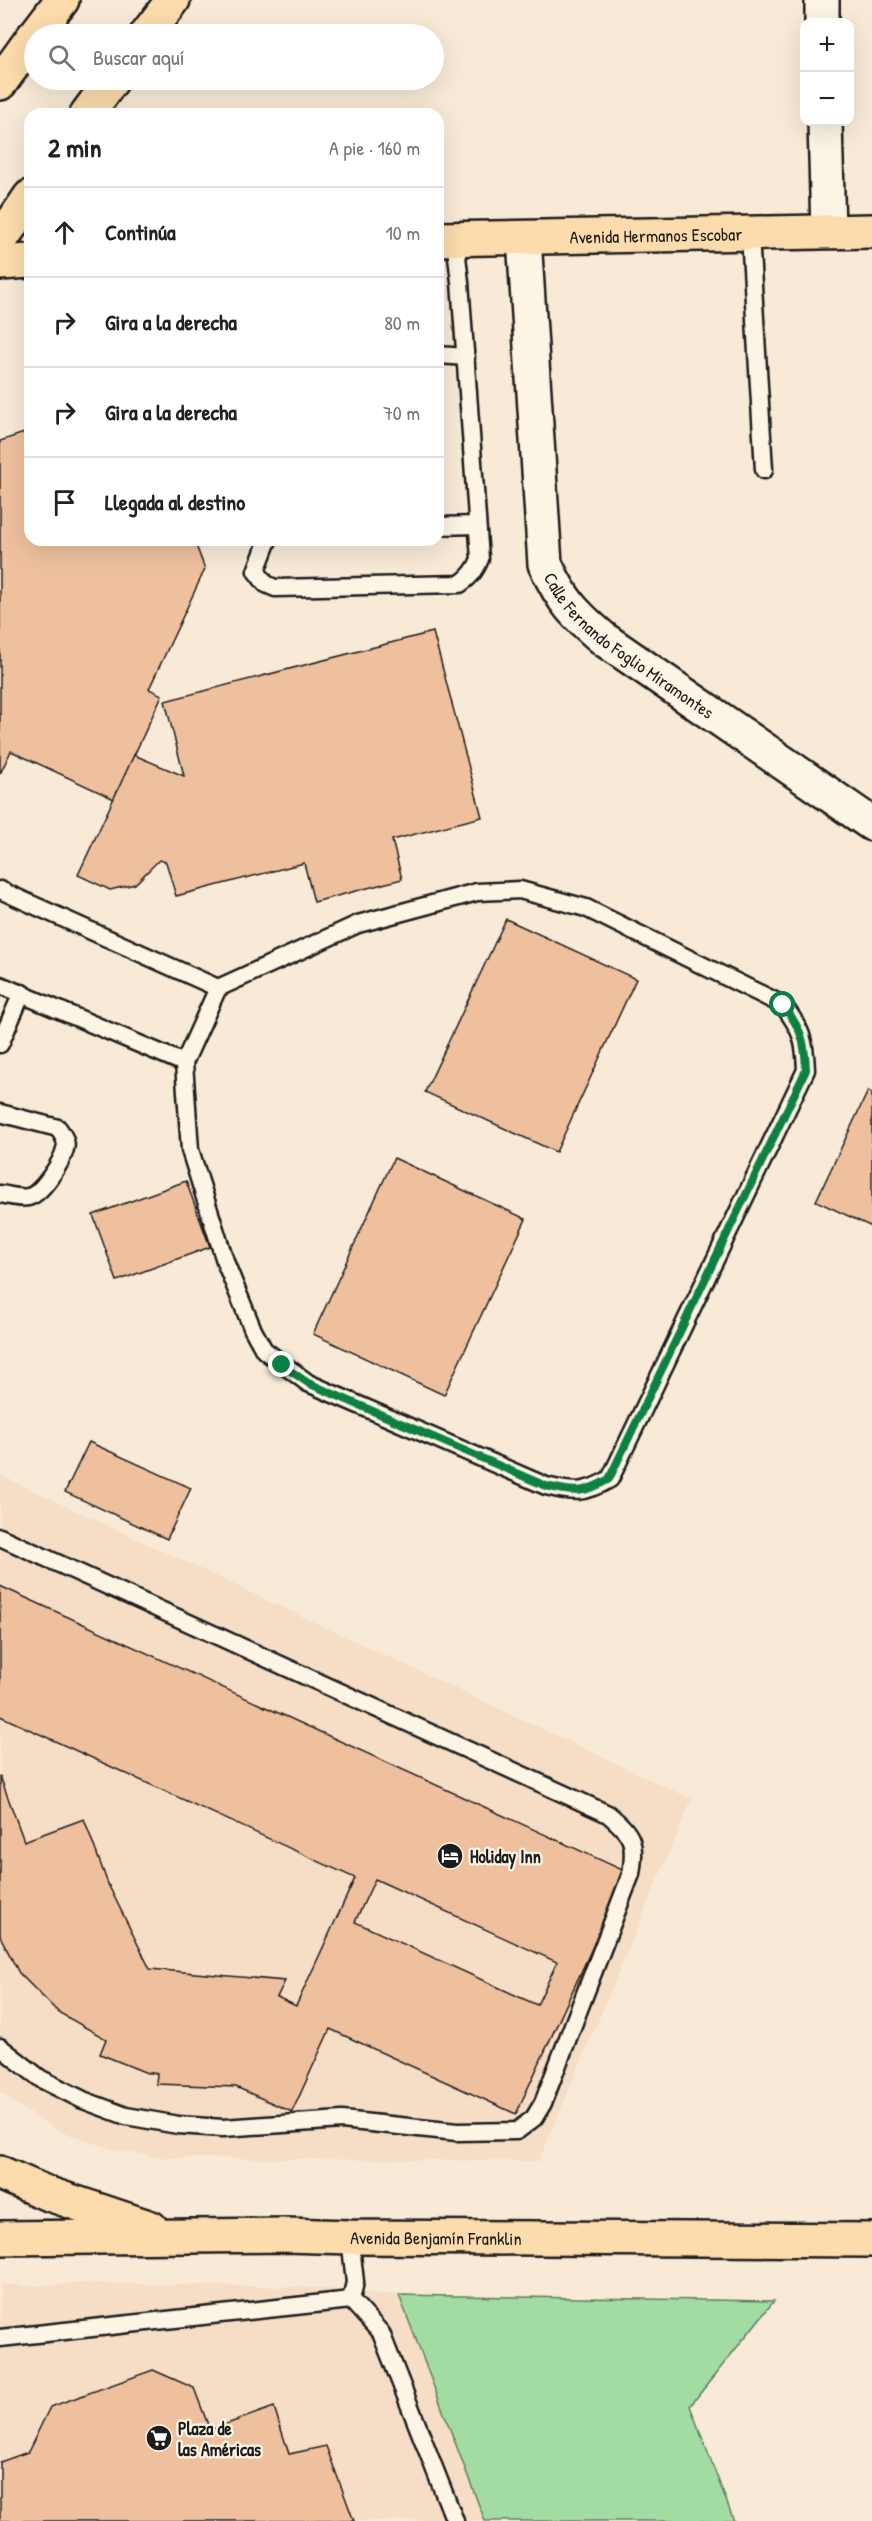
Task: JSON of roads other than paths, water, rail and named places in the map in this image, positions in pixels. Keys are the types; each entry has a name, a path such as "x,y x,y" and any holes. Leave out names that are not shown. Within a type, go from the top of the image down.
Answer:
{"main road":[{"path":"43,24 62,0"},
{"path":"155,24 173,0"},
{"path":"2,75 24,48"},
{"path":"0,241 24,206"},
{"name":"Avenida Hermanos Escobar","path":"447,239 872,231"},
{"path":"0,263 24,261"},
{"path":"0,2173 46,2193 175,2236"},
{"name":"Avenida Benjamín Franklin","path":"0,2238 286,2235 350,2238 872,2240"}],"street":[{"path":"822,0 822,18"},
{"path":"825,126 828,231"},
{"name":"Calle Fernando Foglio Miramontes","path":"524,238 545,564 557,589 573,613 605,640 872,824"}],"lane":[{"path":"750,235 764,470"},
{"path":"266,546 256,571 266,584 275,588 460,584 469,578 480,559 466,357 447,239"},
{"path":"444,355 466,357"},
{"path":"444,526 477,525"},
{"path":"0,890 218,988"},
{"path":"520,890 586,908 783,1005 799,1026 805,1043 806,1070 609,1479 592,1489 572,1492 546,1486 308,1383 264,1350 253,1330 226,1264 190,1150 184,1063 218,988 358,924 477,892 520,890"},
{"path":"0,985 184,1063"},
{"path":"0,1044 22,993"},
{"path":"0,1113 58,1128 65,1141 66,1149 44,1187 36,1194 29,1197 0,1194"},
{"path":"0,1537 608,1814 625,1828 633,1839 634,1854 631,1874 556,2074 534,2118 517,2131 456,2132 342,2120 223,2128 178,2125 126,2116 83,2100 41,2079 0,2047"},
{"path":"350,2238 355,2282 351,2300"},
{"path":"0,2338 351,2300"},
{"path":"351,2300 381,2333 455,2521"}],"place":[{"name":"Holiday Inn","path":"450,1856"},
{"name":"Plaza de las Américas","path":"159,2438"}]}
